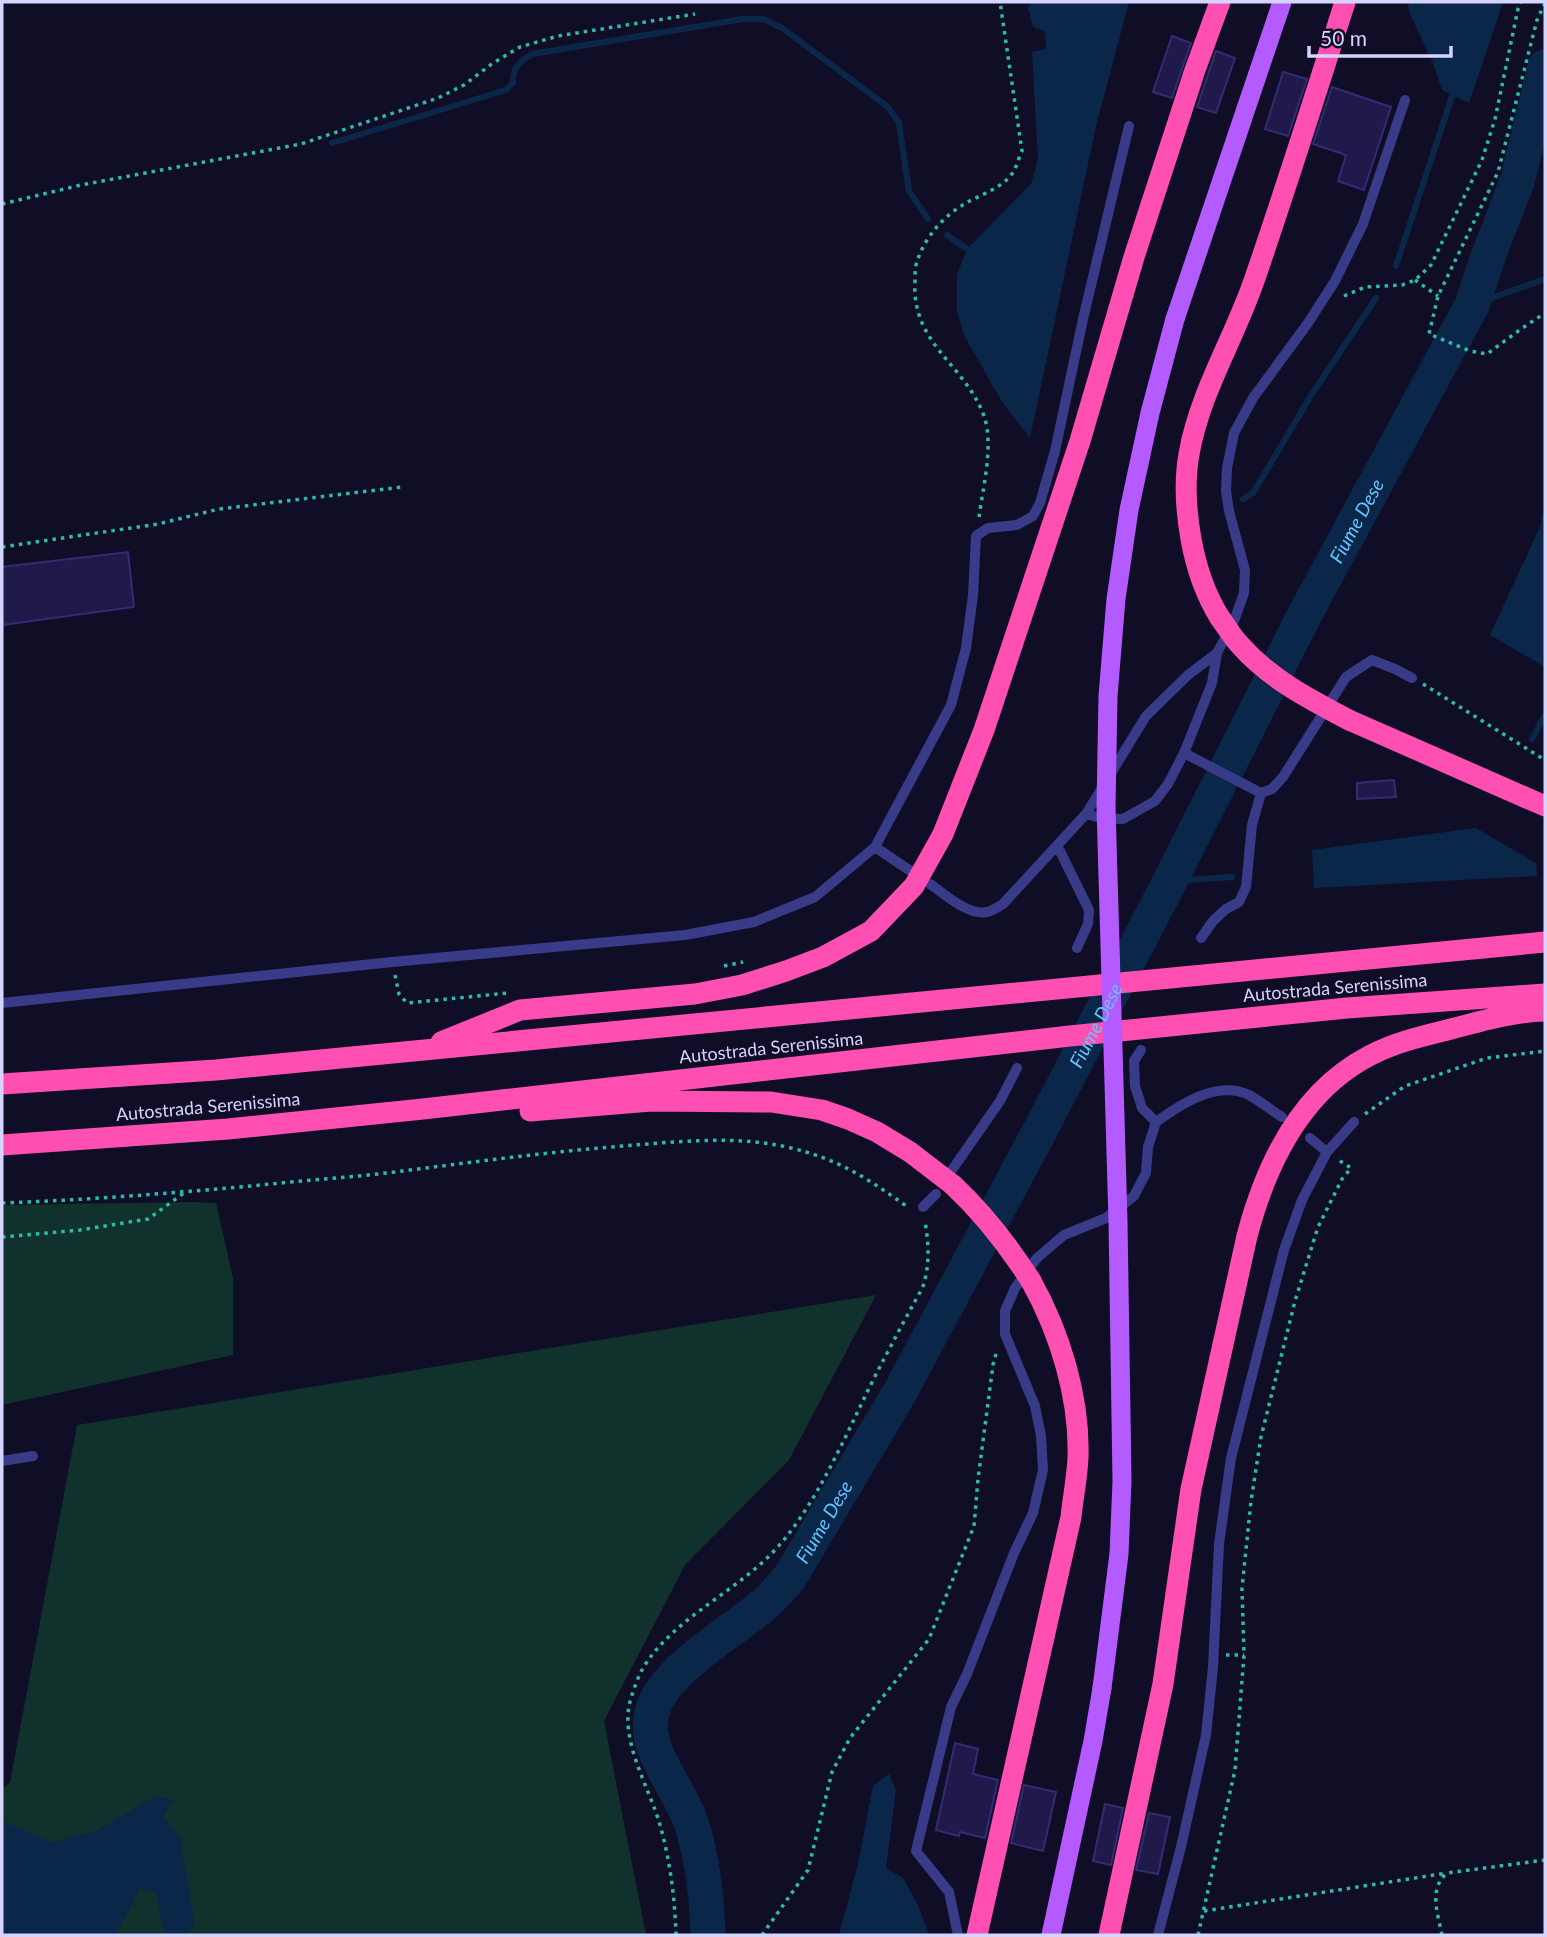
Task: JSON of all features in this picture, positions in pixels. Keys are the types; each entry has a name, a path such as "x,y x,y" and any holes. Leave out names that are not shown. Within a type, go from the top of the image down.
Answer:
{"highway":[{"path":"419,1051 520,1010 695,994 742,985 786,971 823,957 871,930 914,886 943,834 984,730 1080,440 1151,203 1220,2"},
{"path":"1345,2 1255,279 1204,399 1189,454 1185,484 1195,563 1209,600 1238,643 1283,684 1349,720 1545,806"},
{"name":"Autostrada Serenissima","path":"2,1084 216,1070 1545,942"},
{"name":"Autostrada Serenissima","path":"2,1145 228,1129 1070,1036 1140,1039 1347,1008 1545,994"},
{"path":"1109,1935 1163,1684 1191,1489 1247,1236 1255,1203 1266,1177 1290,1128 1325,1087 1346,1069 1370,1055 1408,1039 1493,1018 1545,1011"},
{"path":"423,1109 509,1113 651,1101 771,1102 822,1110 877,1132 911,1152 972,1203 993,1226 1031,1281 1043,1303 1067,1371 1073,1397 1078,1457 1070,1517 977,1935"}],"main road":[{"path":"1051,1935 1093,1741 1119,1554 1122,1481 1119,1235 1106,807 1108,696 1116,598 1129,510 1175,319 1282,2"}],"lane":[{"path":"1086,814 1123,819 1155,801 1168,784 1184,752 1212,683 1217,653 1234,621 1244,593 1242,559 1226,491 1227,468 1234,433 1253,398 1335,281 1363,224 1405,100"},
{"path":"2,1003 685,935 754,922 815,897 875,848 951,705 967,648 976,536 988,528 1017,525 1033,516 1040,503 1055,452 1083,319 1129,126"},
{"path":"930,884 964,907 978,913 990,912 1003,904 1086,814 1146,716 1188,675 1217,653"},
{"path":"1184,752 1255,790 1272,789 1283,777 1346,677 1372,660 1412,678"},
{"path":"1201,938 1213,921 1239,902 1246,887 1255,790"},
{"path":"1057,845 1089,910 1088,924 1077,948"},
{"path":"875,848 909,870"},
{"path":"1140,1039 1134,1061 1135,1086 1142,1108 1156,1122"},
{"path":"923,1207 947,1183 1000,1101 1017,1068"},
{"path":"958,1935 949,1892 916,1851 951,1707 1033,1513 1044,1469 1035,1406 1005,1334 1005,1311 1015,1288 1037,1258 1064,1236 1106,1218 1134,1196 1146,1173 1148,1147 1156,1122 1181,1105 1212,1092 1231,1091 1248,1095 1282,1117"},
{"path":"1158,1935 1206,1735 1213,1667 1219,1544 1231,1458 1284,1250 1302,1200 1327,1152 1354,1122"},
{"path":"1310,1138 1327,1152"},
{"path":"2,1461 33,1456"}],"path":[{"path":"976,536 989,442 985,418 976,397 926,332 916,310 914,292 919,256 938,226 965,204 1000,185 1013,171 1022,151 1000,2"},
{"path":"1319,306 1365,287 1402,285 1415,280 1431,265 1482,160 1521,2"},
{"path":"1545,3 1537,20 1498,172 1438,296 1429,334 1487,355 1545,313"},
{"path":"2,204 81,185 301,144 438,98 464,85 520,47 558,36 695,14"},
{"path":"1415,280 1438,296"},
{"path":"2,547 158,524 219,509 402,488"},
{"path":"1412,678 1545,760"},
{"path":"723,967 748,961"},
{"path":"393,962 399,993 407,1003 519,991"},
{"path":"1354,1122 1405,1086 1487,1058 1545,1051"},
{"path":"2,1203 186,1192 377,1174 598,1148 742,1140 787,1147 829,1158 863,1176 912,1210 923,1207 929,1245 925,1281 806,1508 767,1558 686,1621 663,1644 642,1669 630,1701 628,1733 660,1825 670,1869 676,1935"},
{"path":"1198,1935 1236,1770 1244,1655 1242,1588 1261,1437 1295,1301 1318,1227 1342,1179 1351,1168 1327,1152"},
{"path":"2,1237 80,1230 148,1219 186,1192"},
{"path":"762,1935 808,1870 832,1772 850,1738 929,1639 974,1526 993,1365 998,1345 1005,1334"},
{"path":"1204,1911 1545,1860"},
{"path":"1442,1935 1435,1896 1437,1884 1447,1873"}],"green space":[{"path":"216,1203 233,1278 233,1355 2,1405 2,1205"},
{"path":"876,1295 789,1460 685,1565 604,1721 646,1935 2,1935 2,1790 10,1782 77,1425"}],"water":[{"path":"1031,2 1129,2 1096,126 1030,438 1002,402 964,335 957,311 957,275 967,249 1031,184 1038,159 1032,52 1046,49 1045,31 1033,27 1028,8"},
{"path":"1408,2 1503,2 1469,103 1442,90 1433,63 1409,12"},
{"path":"1545,502 1545,667 1490,635 1540,527"},
{"path":"1476,828 1536,863 1537,876 1314,888 1312,850"},
{"path":"889,1774 896,1790 886,1868 903,1878 918,1905 929,1935 839,1935 858,1864 873,1786"},
{"path":"156,1796 173,1800 163,1817 180,1837 195,1925 184,1935 166,1935 156,1892 140,1889 116,1935 2,1935 2,1821 53,1843 92,1833"}],"building":[{"path":"1172,36 1191,43 1172,98 1153,92"},
{"path":"1216,51 1235,58 1216,113 1197,107"},
{"path":"1283,72 1307,79 1288,136 1265,129"},
{"path":"1332,87 1391,107 1364,190 1338,181 1346,155 1313,144"},
{"path":"128,552 134,607 2,625 2,567"},
{"path":"1394,780 1396,797 1357,799 1357,783"},
{"path":"955,1743 978,1749 973,1774 998,1780 985,1838 960,1832 959,1836 936,1830"},
{"path":"1024,1785 1056,1792 1043,1851 1011,1843"},
{"path":"1105,1804 1123,1808 1111,1865 1093,1861"},
{"path":"1149,1813 1170,1817 1158,1874 1136,1870"}],"waterway":[{"path":"332,143 506,90 513,83 518,65 532,54 743,19 763,19 782,28 888,107 899,123 909,191 928,219"},
{"name":"Fiume Dese","path":"708,1935 704,1880 692,1825 651,1736 651,1718 656,1700 681,1670 765,1604 790,1577 900,1392 1170,881 1305,614 1472,305 1518,179 1545,67"},
{"path":"1396,266 1454,90"},
{"path":"947,235 967,249"},
{"path":"1472,305 1545,279"},
{"path":"1243,499 1253,493 1312,394 1376,298"},
{"path":"1532,739 1545,715"},
{"path":"1170,881 1232,877"}]}
